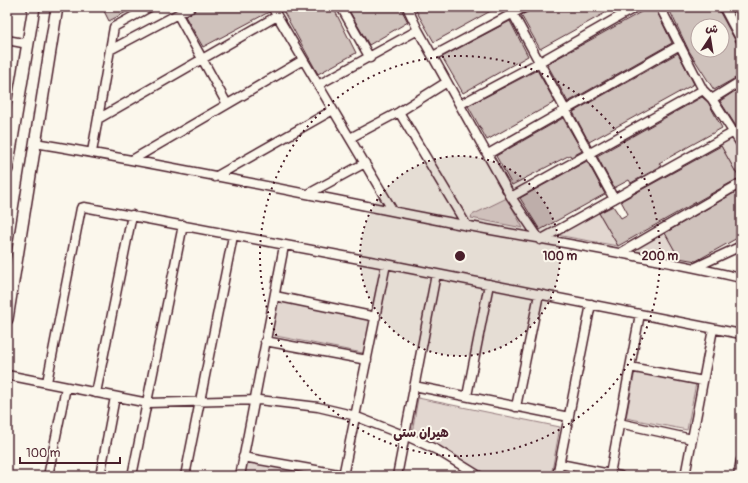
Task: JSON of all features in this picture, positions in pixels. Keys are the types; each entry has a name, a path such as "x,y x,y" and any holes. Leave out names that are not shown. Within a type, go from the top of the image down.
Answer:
{"main road":[{"path":"7,169 34,7"},
{"path":"7,318 57,7"}],"street":[{"path":"92,152 114,27 150,7"},
{"path":"110,50 191,7"},
{"path":"272,7 393,211"},
{"path":"341,7 370,58"},
{"path":"407,7 418,30 461,104 511,197 540,240"},
{"path":"433,56 525,7"},
{"path":"461,104 538,63 636,7"},
{"path":"660,7 703,90 712,99 741,144"},
{"path":"724,7 741,39"},
{"path":"738,7 741,12"},
{"path":"513,14 538,63 566,110 614,199"},
{"path":"178,15 227,104"},
{"path":"98,119 203,60 277,16"},
{"path":"318,85 370,58 418,30"},
{"path":"7,40 28,44"},
{"path":"488,154 680,45"},
{"path":"132,160 303,60"},
{"path":"712,99 741,81"},
{"path":"350,138 399,112 447,82"},
{"path":"511,197 703,90"},
{"path":"215,177 333,110"},
{"path":"399,112 467,226"},
{"path":"540,240 734,132"},
{"path":"35,143 92,152 540,240 622,252 741,278"},
{"path":"308,194 365,163"},
{"path":"622,252 741,183"},
{"path":"47,382 81,208 84,207 132,215 284,246 386,264 741,334"},
{"path":"96,393 132,215"},
{"path":"132,476 183,225"},
{"path":"185,476 233,236"},
{"path":"240,476 284,246"},
{"path":"696,267 741,246"},
{"path":"243,457 344,476 386,264"},
{"path":"397,476 436,274"},
{"path":"467,396 489,284"},
{"path":"516,407 539,294"},
{"path":"274,296 376,317"},
{"path":"557,476 591,304"},
{"path":"610,474 640,314"},
{"path":"685,476 713,329"},
{"path":"265,341 367,360"},
{"path":"630,367 703,381"},
{"path":"7,375 148,403 255,401 299,404 355,417 405,435 437,450 479,476"},
{"path":"414,386 569,418"},
{"path":"48,476 66,387"},
{"path":"100,476 115,397"},
{"path":"620,423 692,438"},
{"path":"738,476 741,460"},
{"path":"560,464 620,476"}],"shaded area":[{"path":"731,135 741,151 741,177 739,178 719,142"},
{"path":"507,198 523,228 471,218 472,215"},
{"path":"597,210 618,246 551,234"},
{"path":"664,231 679,258 633,251 632,249"},
{"path":"275,296 376,317 368,354 266,334"},
{"path":"635,371 696,383 687,430 626,418"},
{"path":"418,398 560,427 551,476 487,476 412,433"},
{"path":"243,457 334,476 240,476"}],"building":[{"path":"102,7 136,7 109,21"},
{"path":"196,7 267,7 269,12 203,47 185,16 194,12"},
{"path":"281,7 333,7 356,53 318,74"},
{"path":"347,7 400,7 408,22 369,45"},
{"path":"414,7 498,7 434,42"},
{"path":"530,7 616,7 540,49 521,15 528,12"},
{"path":"650,7 655,7 672,43 568,102 547,64"},
{"path":"668,7 717,7 723,18 690,18 690,53"},
{"path":"510,21 528,56 463,93 442,57"},
{"path":"730,31 741,51 741,75 714,90 693,58 730,58"},
{"path":"678,53 694,84 589,142 573,112"},
{"path":"537,70 555,102 487,140 468,106"},
{"path":"741,87 741,134 720,101"},
{"path":"702,97 708,102 722,128 659,163 661,166 631,183 629,180 614,188 597,156"},
{"path":"563,118 582,151 571,157 570,155 512,185 496,156"},
{"path":"721,146 739,178 618,246 599,213 613,206 621,218 628,214 621,201"},
{"path":"587,161 605,194 540,230 520,198"},
{"path":"741,189 741,236 696,261 679,258 665,233"}],"district":[{"name":"هیران ستی","path":"421,432"}]}
